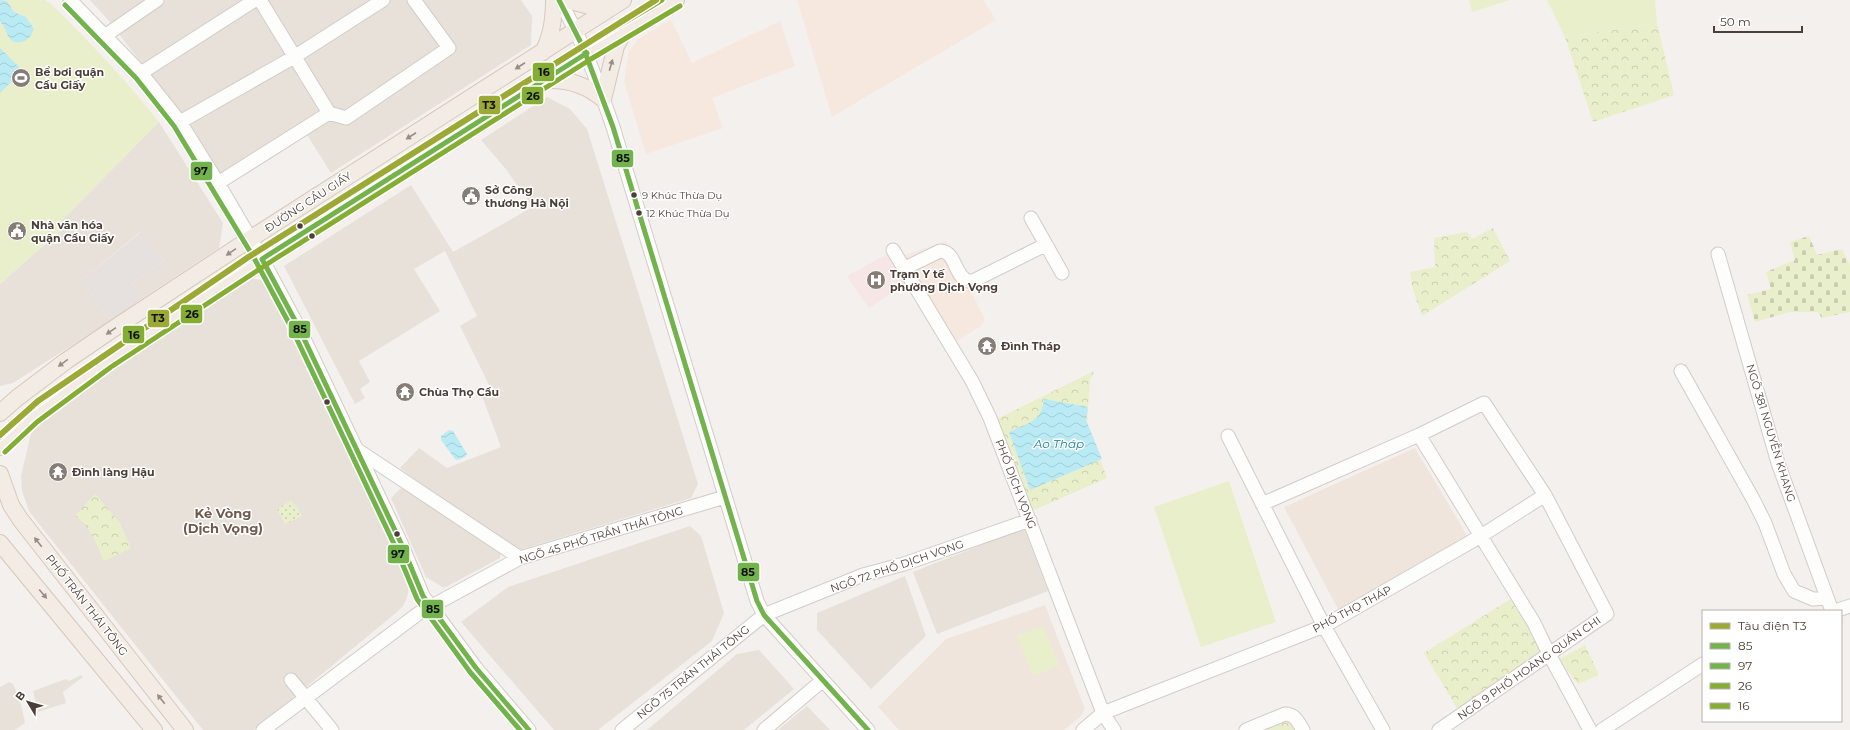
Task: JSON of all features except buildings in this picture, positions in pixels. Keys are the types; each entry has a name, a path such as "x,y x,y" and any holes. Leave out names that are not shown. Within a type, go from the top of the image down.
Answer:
{"main road":[{"path":"543,52 549,41 554,0"},
{"path":"567,0 597,8 617,4"},
{"path":"0,447 32,417 108,361 262,259 587,53 676,0"},
{"name":"ĐƯỜNG CẦU GIẤY","path":"0,413 17,398 95,341 250,239 617,4"},
{"path":"603,99 616,46 624,32"},
{"path":"546,80 560,80 578,84 594,91 603,99"},
{"path":"95,341 108,361"},
{"name":"PHỐ TRẦN THÁI TÔNG","path":"0,474 11,505 20,519 185,730"},
{"path":"0,543 154,730"}],"street":[{"path":"70,0 106,35 141,73 180,122 218,183 262,259 298,326 401,544 423,596 476,668 529,730"},
{"path":"106,35 157,0"},
{"path":"141,73 255,0"},
{"path":"260,0 294,58 329,113 346,118 449,48 414,0"},
{"path":"180,122 294,58 383,0"},
{"path":"559,0 576,29 587,53 603,99 757,601 764,615 868,730"},
{"path":"218,183 329,113"},
{"path":"1031,218 1062,273"},
{"path":"905,268 940,251 944,251 949,254 962,278 968,282 973,281 1045,245"},
{"name":"PHỐ DỊCH VỌNG","path":"893,250 972,381 990,418 1103,713 1114,730"},
{"name":"NGÕ 381 NGUYỄN KHANG","path":"1718,254 1778,463 1832,610"},
{"path":"1681,370 1753,499 1765,523 1784,574 1794,591 1813,599 1827,598"},
{"path":"1262,504 1419,435 1484,403 1545,495"},
{"path":"1419,435 1534,624 1590,730"},
{"path":"1228,436 1324,626 1382,730"},
{"path":"356,449 520,558"},
{"name":"PHỐ THỌ THÁP","path":"1083,730 1103,713 1324,626 1481,536 1545,495"},
{"name":"NGÕ 9 PHỐ HOÀNG QUÁN CHI","path":"1439,730 1607,614 1545,495"},
{"name":"NGÕ 45 PHỐ TRẦN THÁI TÔNG","path":"263,730 419,612 520,558 725,497"},
{"name":"NGÕ 72 PHỐ DỊCH VỌNG","path":"764,615 863,575 904,564 1030,520"},
{"path":"1838,610 1850,606"},
{"name":"NGÕ 75 TRẦN THÁI TÔNG","path":"622,730 764,615"},
{"path":"1602,730 1702,665"},
{"path":"291,680 332,730"},
{"path":"764,730 824,680"},
{"path":"1246,730 1285,714 1291,714 1296,717 1303,730"}],"shaded area":[{"path":"90,0 521,0 532,16 531,45 331,173 304,130 225,182 181,115 109,21"},
{"path":"797,0 983,0 996,20 832,117"},
{"path":"671,19 692,63 780,21 795,66 712,98 723,128 646,154 624,82 626,68 629,52 637,40"},
{"path":"547,97 570,109 587,129 698,484 691,498 519,550 447,505 400,468 419,448 447,468 501,447 482,396 492,391 460,326 477,316 445,251 414,269 440,311 359,361 370,382 360,389 365,398 355,404 284,266 411,185 453,252 533,207 505,168 481,140"},
{"path":"159,122 223,223 219,248 143,298 132,283 164,261 140,232 82,280 110,321 13,383 0,386 0,284 63,228 59,223"},
{"path":"141,232 164,261 132,283 143,298 110,321 82,280"},
{"path":"946,241 985,319 981,326 955,342 902,256"},
{"name":"Trạm Y tế phường Dịch Vọng","path":"888,254 905,284 869,308 847,276"},
{"path":"254,279 261,280 268,284 273,290 408,580 409,588 407,598 403,606 397,612 254,730 203,730 29,511 22,491 21,476 31,433 43,420 112,367 239,283"},
{"path":"1415,448 1468,537 1338,609 1284,507"},
{"path":"403,486 501,552 500,558 444,588 426,577 391,498"},
{"path":"690,526 701,536 724,613 712,641 598,730 554,730 461,622 508,587"},
{"path":"1024,528 1048,591 937,634 913,572"},
{"path":"905,576 926,636 871,689 817,630 817,613"},
{"path":"1045,605 1085,709 1080,717 1064,730 899,730 878,707 946,639"},
{"path":"759,650 794,689 744,730 647,730 737,654"},
{"path":"81,675 83,677 63,692 66,703 38,712 33,691 66,679 69,681"},
{"path":"9,682 13,684 20,700 25,723 15,730 0,730 0,687"},
{"path":"807,706 830,730 778,730"}],"green space":[{"path":"0,0 45,0 51,4 107,61 159,122 59,223 63,227 0,284"},
{"path":"1469,0 1510,0 1472,12"},
{"path":"1547,0 1655,0 1657,23 1565,37"},
{"path":"1657,23 1674,95 1593,122 1565,37"},
{"path":"1493,228 1510,261 1422,316 1412,287 1410,272 1435,267 1434,238 1467,232 1472,239"},
{"path":"1809,236 1817,255 1842,249 1850,265 1850,312 1822,318 1818,312 1790,312 1755,322 1747,295 1771,289 1766,272 1795,260 1790,242"},
{"path":"1094,371 1090,381 1087,422 1107,478 1032,511 995,420"},
{"path":"1229,481 1276,622 1201,647 1154,507"},
{"path":"95,494 120,523 131,548 104,561 89,530 85,524 75,516"},
{"path":"292,500 302,516 285,524 277,509"},
{"path":"1517,595 1549,654 1461,715 1424,653"},
{"path":"1043,626 1059,665 1033,676 1017,636"},
{"path":"1585,645 1599,675 1578,684 1559,659"},
{"path":"1285,714 1303,730 1246,730"}],"water":[{"path":"0,0 7,1 14,12 26,17 34,29 26,41 16,42 10,39 0,22"},
{"path":"0,48 23,71 0,93"},
{"name":"Ao Tháp","path":"1044,399 1088,407 1086,420 1102,459 1030,490 1009,432 1033,421 1040,413"},
{"path":"449,430 453,431 467,454 465,457 457,460 455,459 441,440 441,436"}],"metro line":[{"name":"T3","path":"0,435 38,401 247,258 656,0"}],"transit line":[{"name":"85","path":"559,0 583,47 613,127 757,601 764,615 868,730"},
{"name":"16","path":"0,437 28,411 103,355 267,247 583,47 662,0"},
{"name":"97","path":"65,5 136,78 174,126 254,258 292,329 395,546 417,599 470,672 520,730"},
{"name":"26","path":"5,452 37,422 111,367 275,259 591,59 680,6"},
{"name":"85","path":"529,730 476,668 423,596 401,543 298,326 262,259 587,53"}],"place":[{"name":"Bể bơi quận Cầu Giấy","path":"21,78"},
{"name":"9 Khúc Thừa Dụ","path":"634,195"},
{"name":"Sở Công thương Hà Nội","path":"471,196"},
{"name":"12 Khúc Thừa Dụ","path":"639,213"},
{"name":"Nhà văn hóa quận Cầu Giấy","path":"17,231"},
{"name":"Trạm Y tế phường Dịch Vọng","path":"876,280"},
{"name":"Đình Tháp","path":"987,346"},
{"name":"Chùa Thọ Cầu","path":"405,392"},
{"name":"Đình làng Hậu","path":"58,472"}],"district":[{"name":"Kẻ Vòng (Dịch Vọng)","path":"223,520"}]}
